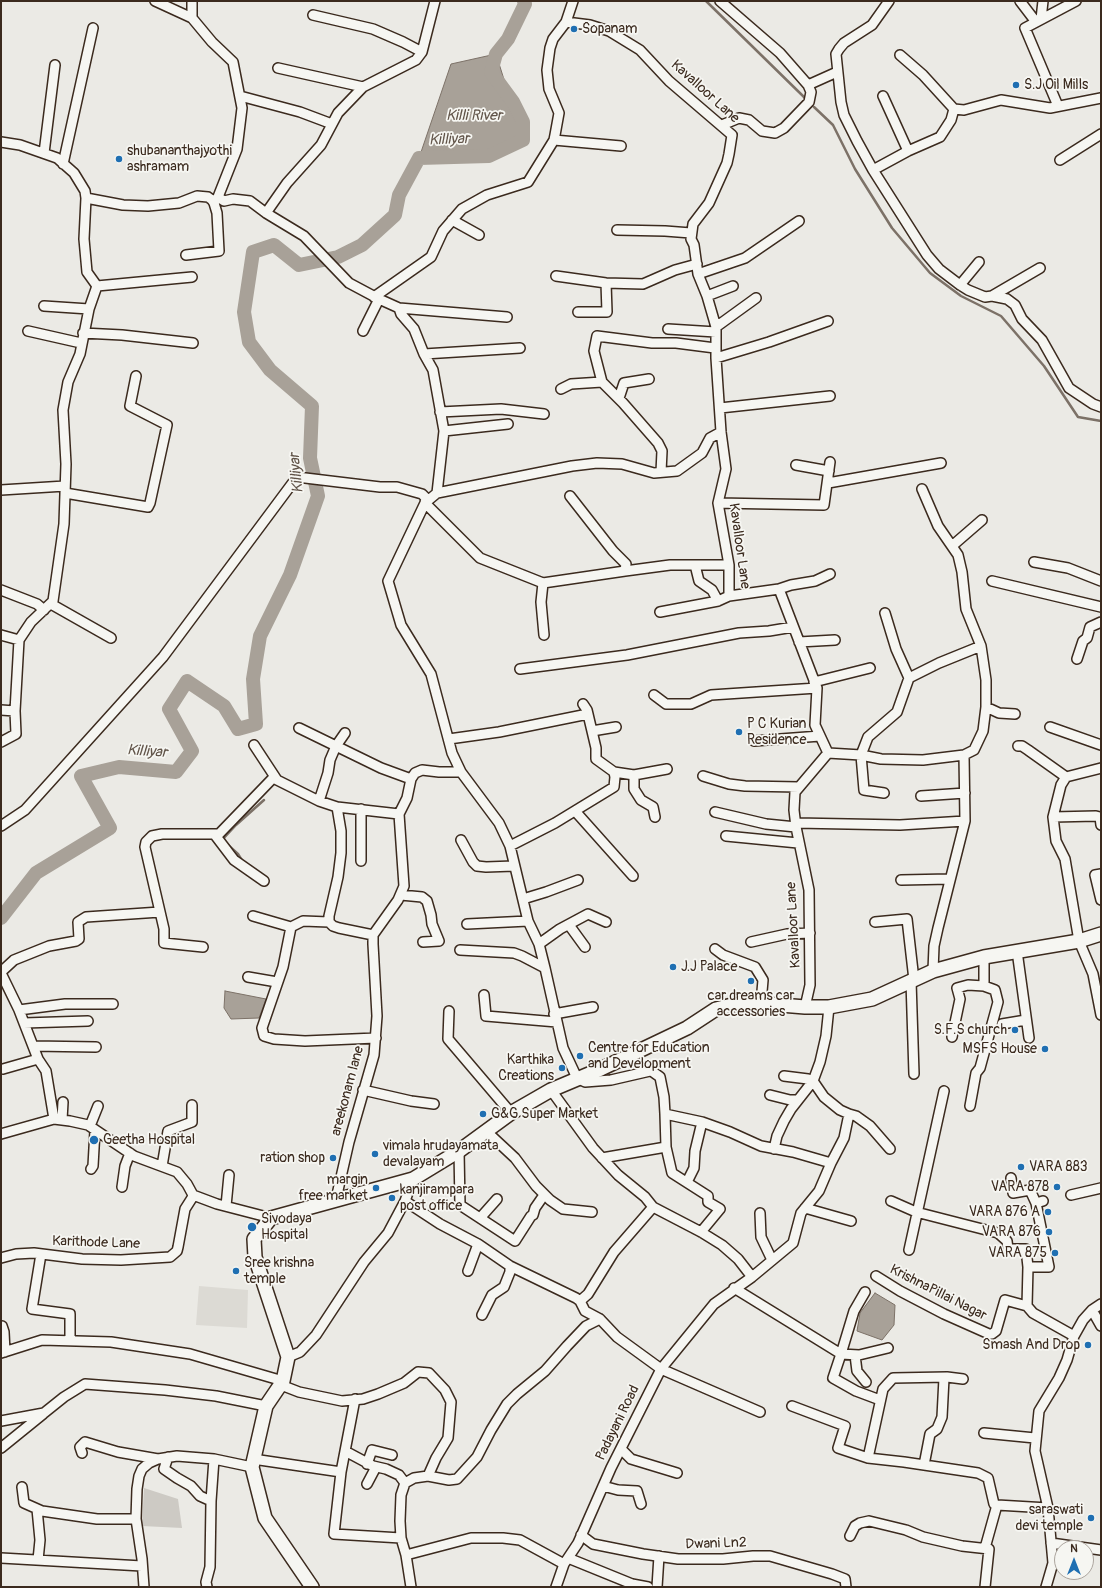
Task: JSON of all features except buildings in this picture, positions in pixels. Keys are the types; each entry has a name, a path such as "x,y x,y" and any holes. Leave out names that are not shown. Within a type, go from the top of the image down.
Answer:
{"main road":[{"path":"312,1587 281,1546 265,1518 253,1463 266,1406 282,1383 288,1357 255,1257 254,1239 270,1218 413,1179 459,1151 511,1113 551,1090 601,1069 687,1028 716,1009 744,1002 804,1007 829,1007 872,999 933,971 984,957 1079,941 1101,934"}],"street":[{"path":"155,1 192,18 212,42 233,62 242,108 237,149 216,200 219,251 186,254"},
{"path":"192,1 192,18"},
{"path":"266,213 287,183 321,145 338,113 363,87 416,60 422,52 435,1"},
{"path":"363,331 377,298 431,257 443,231 462,209 487,195 528,182 554,140 559,112 549,89 547,70 550,48 553,39 566,22 573,1"},
{"path":"720,1 780,53 808,85 811,92 809,102 784,128 775,133 762,131 748,120 739,118 722,125"},
{"path":"889,1 872,25 844,43 838,49 836,60 837,72 844,115 873,170 927,255 939,269 960,285 985,297 992,296 1007,299 1015,305 1022,318 1042,340 1068,388 1093,404 1101,407"},
{"path":"1020,1 1039,20"},
{"path":"1039,20 1043,1"},
{"path":"1058,106 1025,28 1076,1"},
{"path":"313,15 373,29 422,52"},
{"name":"Kavalloor Lane","path":"566,22 590,25 609,31 640,50 669,81 732,135 729,154 709,203 693,224 691,233 698,274 707,296 716,329 715,348 721,432 726,469 718,503 729,565 729,596 779,589 815,580 830,574"},
{"path":"63,164 93,28"},
{"path":"900,55 923,75 954,109 964,110 1001,100 1050,108 1101,98"},
{"path":"44,153 55,65"},
{"path":"278,68 363,87"},
{"path":"808,85 837,72"},
{"path":"240,96 300,112 332,124"},
{"path":"883,96 908,151"},
{"path":"873,170 908,151 940,137 951,120 954,109"},
{"path":"1060,160 1101,134"},
{"path":"554,140 622,146"},
{"path":"1,142 20,145 57,158 74,173 85,191 84,239 87,272 97,286"},
{"path":"86,198 123,205 148,206 179,203 197,196 208,197 212,200 233,199 250,201 266,213 304,236 349,283 399,308 507,317"},
{"path":"452,220 479,235"},
{"path":"698,274 745,258 799,221"},
{"path":"617,230 691,233"},
{"path":"960,285 979,262"},
{"path":"556,276 606,283 643,284 675,270 697,264"},
{"path":"992,296 1040,268"},
{"path":"97,286 192,277"},
{"path":"578,312 607,312 606,283"},
{"path":"1,742 16,734 14,711 19,640 31,622 47,607 54,594 64,524 66,464 63,410 68,382 80,354 89,309 97,286"},
{"path":"707,296 733,286"},
{"path":"668,329 716,329 756,298"},
{"path":"44,306 89,309"},
{"path":"399,308 401,314 414,329 424,354 434,370 444,431 437,493"},
{"path":"716,358 828,321"},
{"path":"28,332 81,343"},
{"path":"83,333 122,335 192,343"},
{"path":"661,472 662,451 658,443 619,398 602,382 594,350 598,336 652,342 680,343 715,348"},
{"path":"424,354 520,348"},
{"path":"1,490 65,490 148,507 167,426 130,406 136,376"},
{"path":"619,398 624,383 649,379"},
{"path":"561,389 571,384 602,382"},
{"path":"720,408 830,396"},
{"path":"440,412 501,409 544,414"},
{"path":"444,431 508,424"},
{"path":"425,503 437,493 572,466 597,463 622,464 654,473 677,471 702,453 710,438 721,432"},
{"path":"828,483 941,463"},
{"path":"718,503 824,505 830,467 796,465"},
{"path":"1,826 25,810 163,657 297,477 397,487 422,494 426,498 425,503 388,581 401,625 432,674 452,753 461,772 500,823 510,846 528,921 538,944 545,968 563,1048 577,1078 585,1082 611,1080 650,1071 654,1072 660,1077 664,1097 666,1147 672,1174 708,1196 708,1202 720,1208 702,1232"},
{"path":"779,589 815,685 815,724 828,753 860,755 881,759 923,760 964,755 974,750 983,731 986,707 986,680 981,646 966,609 962,572 958,555 938,526 922,489"},
{"path":"570,496 613,551 626,564 625,571"},
{"path":"425,503 480,558 543,583 670,565 729,565"},
{"path":"952,546 982,520"},
{"path":"1034,562 1068,568 1101,581"},
{"path":"695,565 699,581 712,590 718,601"},
{"path":"992,581 1101,607"},
{"path":"543,583 541,602 544,635"},
{"path":"1,590 47,607 111,638"},
{"path":"660,612 718,601 729,596"},
{"path":"885,613 896,650 909,678"},
{"path":"1077,659 1083,642 1087,638 1090,627 1101,622"},
{"path":"520,669 627,655 739,633 769,631 793,627"},
{"path":"1,635 19,640"},
{"path":"799,642 835,640"},
{"path":"884,793 864,790 860,755 868,737 897,712 909,678 939,663 981,646"},
{"path":"654,695 666,704 691,704 711,695 815,685 870,668"},
{"path":"583,704 587,710 596,748 596,760 614,772 634,775 667,769"},
{"path":"986,707 999,713 1015,714"},
{"path":"1,710 14,711"},
{"path":"448,739 499,732 588,714"},
{"path":"299,728 381,768 411,779"},
{"path":"592,731 616,728"},
{"path":"1050,728 1101,745"},
{"path":"319,801 328,773 330,760 336,746 345,733"},
{"path":"754,741 820,736"},
{"path":"254,745 274,777 283,784 319,801 337,807 399,814"},
{"path":"1018,746 1022,746 1066,777"},
{"name":"Kavalloor Lane","path":"804,1007 810,985 809,890 798,842 794,810 795,792 828,753"},
{"path":"933,971 934,946 966,821 964,755"},
{"path":"1101,768 1066,777 1061,786 1053,817 1056,841 1065,859 1079,941 1093,974 1101,1015"},
{"path":"253,916 291,927 303,921 329,922 338,928 373,936 400,897 404,886 399,814 407,798 411,779 415,773 422,770 461,772"},
{"path":"510,846 575,811 614,787 614,772"},
{"path":"634,775 634,789 641,800 653,807 655,817"},
{"path":"702,776 729,784 745,786 800,786"},
{"path":"203,947 164,943 164,929 146,847 148,840 152,836 162,834 215,835 221,833 274,777"},
{"path":"921,796 965,794"},
{"path":"329,922 341,853 341,831 337,807"},
{"path":"361,809 361,861"},
{"path":"575,811 633,876"},
{"path":"714,812 766,824 900,825 966,821"},
{"path":"1053,817 1096,816 1100,817 1101,825"},
{"path":"215,835 234,860 264,881"},
{"path":"726,836 798,842"},
{"path":"461,840 473,862 477,866 514,866"},
{"path":"1101,874 1094,875 1101,900"},
{"path":"901,880 950,879"},
{"path":"523,899 578,880"},
{"path":"400,897 422,897 427,901 432,915 432,924 439,941 423,942"},
{"path":"58,1120 46,1071 38,1059 19,1010 1,972 14,960 48,946 76,941 79,939 78,922 86,917 160,912"},
{"path":"538,944 560,929 588,914 606,922"},
{"path":"875,922 907,919 912,980 914,1074"},
{"path":"467,924 528,921"},
{"path":"569,925 585,947"},
{"path":"291,927 278,982 262,1028 264,1036 267,1038 305,1041 376,1038"},
{"path":"751,942 787,934 810,933"},
{"name":"areekonam lane","path":"336,1199 349,1142 371,1066 376,1038 377,1016 372,944 373,936"},
{"path":"715,949 723,955 756,967 763,980 761,1003"},
{"path":"460,950 514,953 545,968"},
{"path":"1017,951 1029,1038"},
{"path":"984,957 984,986"},
{"path":"248,977 278,982"},
{"path":"952,1037 960,999 957,988 968,985 984,986 995,990 998,1002 980,1068 976,1073 970,1106"},
{"path":"484,995 486,1016 556,1018 593,1008"},
{"path":"19,1010 65,1004 113,1004"},
{"path":"774,1149 777,1136 784,1120 813,1081 820,1062 826,1036 829,1007"},
{"path":"449,1011 448,1039 511,1113"},
{"path":"1002,1024 1026,1020"},
{"path":"24,1023 88,1021"},
{"path":"33,1046 96,1047"},
{"path":"3,1069 38,1059"},
{"path":"784,1076 813,1081 824,1097 840,1110 856,1116 870,1126 890,1149"},
{"path":"363,1090 411,1101 434,1104"},
{"path":"551,1090 592,1148 618,1175 645,1197 653,1207 702,1232 722,1245 738,1259 752,1277"},
{"path":"909,1250 916,1212 944,1090"},
{"path":"770,1095 790,1100 798,1100"},
{"path":"58,1120 63,1102"},
{"path":"162,1166 168,1131 192,1122 192,1105"},
{"path":"91,1168 93,1166 93,1128 98,1106"},
{"path":"665,1114 702,1122 730,1132 760,1146 793,1152 831,1163"},
{"path":"849,1114 844,1138 831,1163 820,1191 804,1208 851,1222"},
{"path":"1,1134 58,1120 76,1122 93,1128 130,1153 177,1172 187,1184 192,1195 270,1218"},
{"path":"687,1182 694,1168 695,1151 702,1122"},
{"path":"486,1131 515,1158 544,1195 563,1209 592,1212"},
{"path":"602,1158 666,1147"},
{"path":"459,1151 460,1205 481,1217 515,1241 533,1215 535,1208 544,1195"},
{"path":"122,1187 125,1166 130,1153"},
{"path":"226,1206 229,1175"},
{"path":"1011,1178 1013,1192 1030,1190 1039,1202 1049,1267 1028,1267"},
{"path":"288,1357 300,1352 316,1335 364,1262 388,1233 405,1201 413,1179"},
{"path":"1071,1195 1101,1188"},
{"name":"Karithode Lane","path":"1,1258 16,1254 41,1254 82,1259 121,1260 170,1257 174,1254 178,1247 185,1209 192,1198 192,1195"},
{"path":"481,1217 497,1199"},
{"path":"405,1201 440,1224 478,1244 510,1266 576,1298 580,1301 585,1311 600,1318 617,1337 661,1369 760,1412"},
{"path":"891,1201 916,1212 998,1232 1007,1241 1008,1249 1026,1249 1028,1267 1027,1306"},
{"path":"580,1301 588,1294 614,1252 653,1207"},
{"name":"Padayani Road","path":"556,1587 566,1561 581,1535 603,1486 661,1369 714,1304 734,1288 752,1277 792,1243 804,1208"},
{"path":"760,1213 761,1237 772,1260"},
{"path":"468,1271 478,1244"},
{"path":"41,1254 32,1309 70,1314 70,1337"},
{"path":"482,1316 492,1295 504,1287 510,1272 510,1266"},
{"name":"KrishnaPillai Nagar","path":"876,1276 900,1291 944,1314 989,1334 996,1331 1005,1300 1027,1306 1033,1313 1074,1336"},
{"path":"734,1288 841,1354 855,1355 888,1348"},
{"path":"865,1292 854,1310 833,1378 856,1391 880,1400"},
{"path":"1046,1587 1053,1563 1048,1508 1035,1452 1038,1411 1059,1378 1067,1360 1074,1336 1083,1320 1092,1310 1101,1304"},
{"path":"1092,1310 1101,1326"},
{"path":"411,1587 406,1555 401,1538 401,1495 405,1483 414,1478 428,1476 449,1480 457,1478 477,1457 497,1419 507,1404 517,1394 545,1372 586,1326 600,1318"},
{"path":"1,1327 2,1326 4,1332 3,1352 42,1340 111,1342 190,1354 282,1383 299,1392 342,1400 363,1398 404,1383 418,1372 429,1373 445,1390 450,1402 448,1438 436,1458 428,1476"},
{"path":"855,1355 857,1371 866,1382"},
{"path":"868,1458 883,1389 893,1378 963,1379"},
{"path":"924,1465 930,1434 937,1429 942,1417 944,1378"},
{"path":"1,1448 64,1397 85,1384 209,1395 266,1406"},
{"path":"355,1399 341,1472 334,1534 401,1538"},
{"path":"792,1406 845,1426 838,1448 868,1458 985,1475 990,1482 994,1504 1048,1508"},
{"path":"1,1420 44,1413"},
{"path":"984,1433 1035,1438"},
{"path":"82,1453 80,1447 85,1442 118,1452 158,1459"},
{"path":"621,1449 631,1459 677,1473"},
{"path":"368,1464 372,1450 392,1455"},
{"path":"345,1451 368,1464 386,1469 399,1475 405,1483"},
{"path":"144,1587 136,1519 139,1476 142,1469 149,1462 177,1456 341,1472"},
{"path":"168,1457 164,1469 191,1486 200,1496 211,1501"},
{"path":"207,1587 206,1582 210,1567 211,1501 214,1459"},
{"path":"367,1484 376,1467"},
{"path":"22,1486 24,1503 37,1509 97,1519 136,1519"},
{"path":"603,1486 618,1490 637,1491 641,1504"},
{"path":"985,1548 997,1505"},
{"path":"37,1509 40,1540 38,1560"},
{"path":"850,1536 855,1526 869,1521 906,1530 923,1537 962,1546 989,1549 985,1587"},
{"name":"Dwani Ln2","path":"581,1535 593,1544 678,1559 723,1559 770,1556 845,1579 846,1587"},
{"path":"406,1555 470,1538 503,1538 520,1540 566,1561 632,1584 648,1587"},
{"path":"1051,1543 1101,1550"},
{"path":"657,1587 659,1556"},
{"path":"1,1558 142,1566"}],"shaded area":[{"path":"199,1286 248,1290 247,1328 196,1325"},
{"path":"144,1488 178,1499 182,1528 142,1526"}],"water":[{"name":"Killi River","path":"496,54 523,140 489,156 419,158 451,64"},
{"path":"225,991 266,999 259,1018 231,1019 224,1008"},
{"path":"875,1293 895,1305 894,1325 882,1340 857,1331 860,1313"}],"waterway":[{"name":"Killiyar","path":"1,918 36,873 110,828 81,776 119,767 176,772 192,751 169,709 187,681 224,706 238,729 256,724 253,679 260,636 290,575 318,496 310,458 312,406 270,370 249,342 244,312 253,252 274,245 299,265 338,257 362,245 395,215 399,195 419,158 489,156 523,140 523,122 513,102 491,72 496,54 508,39 525,4 524,1"},
{"path":"706,1 805,98"},
{"path":"814,107 833,125 855,169 892,228 930,273 961,296 1001,316 1044,366 1078,417 1101,421"},
{"path":"222,840 236,825 264,800"},
{"path":"228,845 238,854 243,862"}],"place":[{"name":"Sopanam","path":"574,29"},
{"name":"S.J Oil Mills","path":"1016,85"},
{"name":"shubananthajyothi ashramam","path":"119,159"},
{"name":"P C Kurian Residence","path":"739,732"},
{"name":"J.J Palace","path":"673,967"},
{"name":"car dreams car accessories","path":"751,981"},
{"name":"S.F.S church","path":"1015,1030"},
{"name":"MSFS House","path":"1045,1049"},
{"name":"Centre for Education and Development","path":"580,1056"},
{"name":"Karthika Creations","path":"562,1068"},
{"name":"G&G Super Market","path":"483,1114"},
{"name":"Geetha Hospital","path":"94,1140"},
{"name":"vimala hrudayamata devalayam","path":"375,1154"},
{"name":"ration shop","path":"333,1158"},
{"name":"VARA 883","path":"1021,1167"},
{"name":"VARA 878","path":"1057,1187"},
{"name":"margin free market","path":"376,1188"},
{"name":"kanjirampara post office","path":"392,1198"},
{"name":"VARA 876 A","path":"1048,1212"},
{"name":"Sivodaya Hospital","path":"252,1227"},
{"name":"VARA 876","path":"1049,1232"},
{"name":"VARA 875","path":"1055,1253"},
{"name":"Sree krishna temple","path":"236,1271"},
{"name":"Smash And Drop","path":"1088,1345"},
{"name":"saraswati devi temple","path":"1091,1518"}]}
